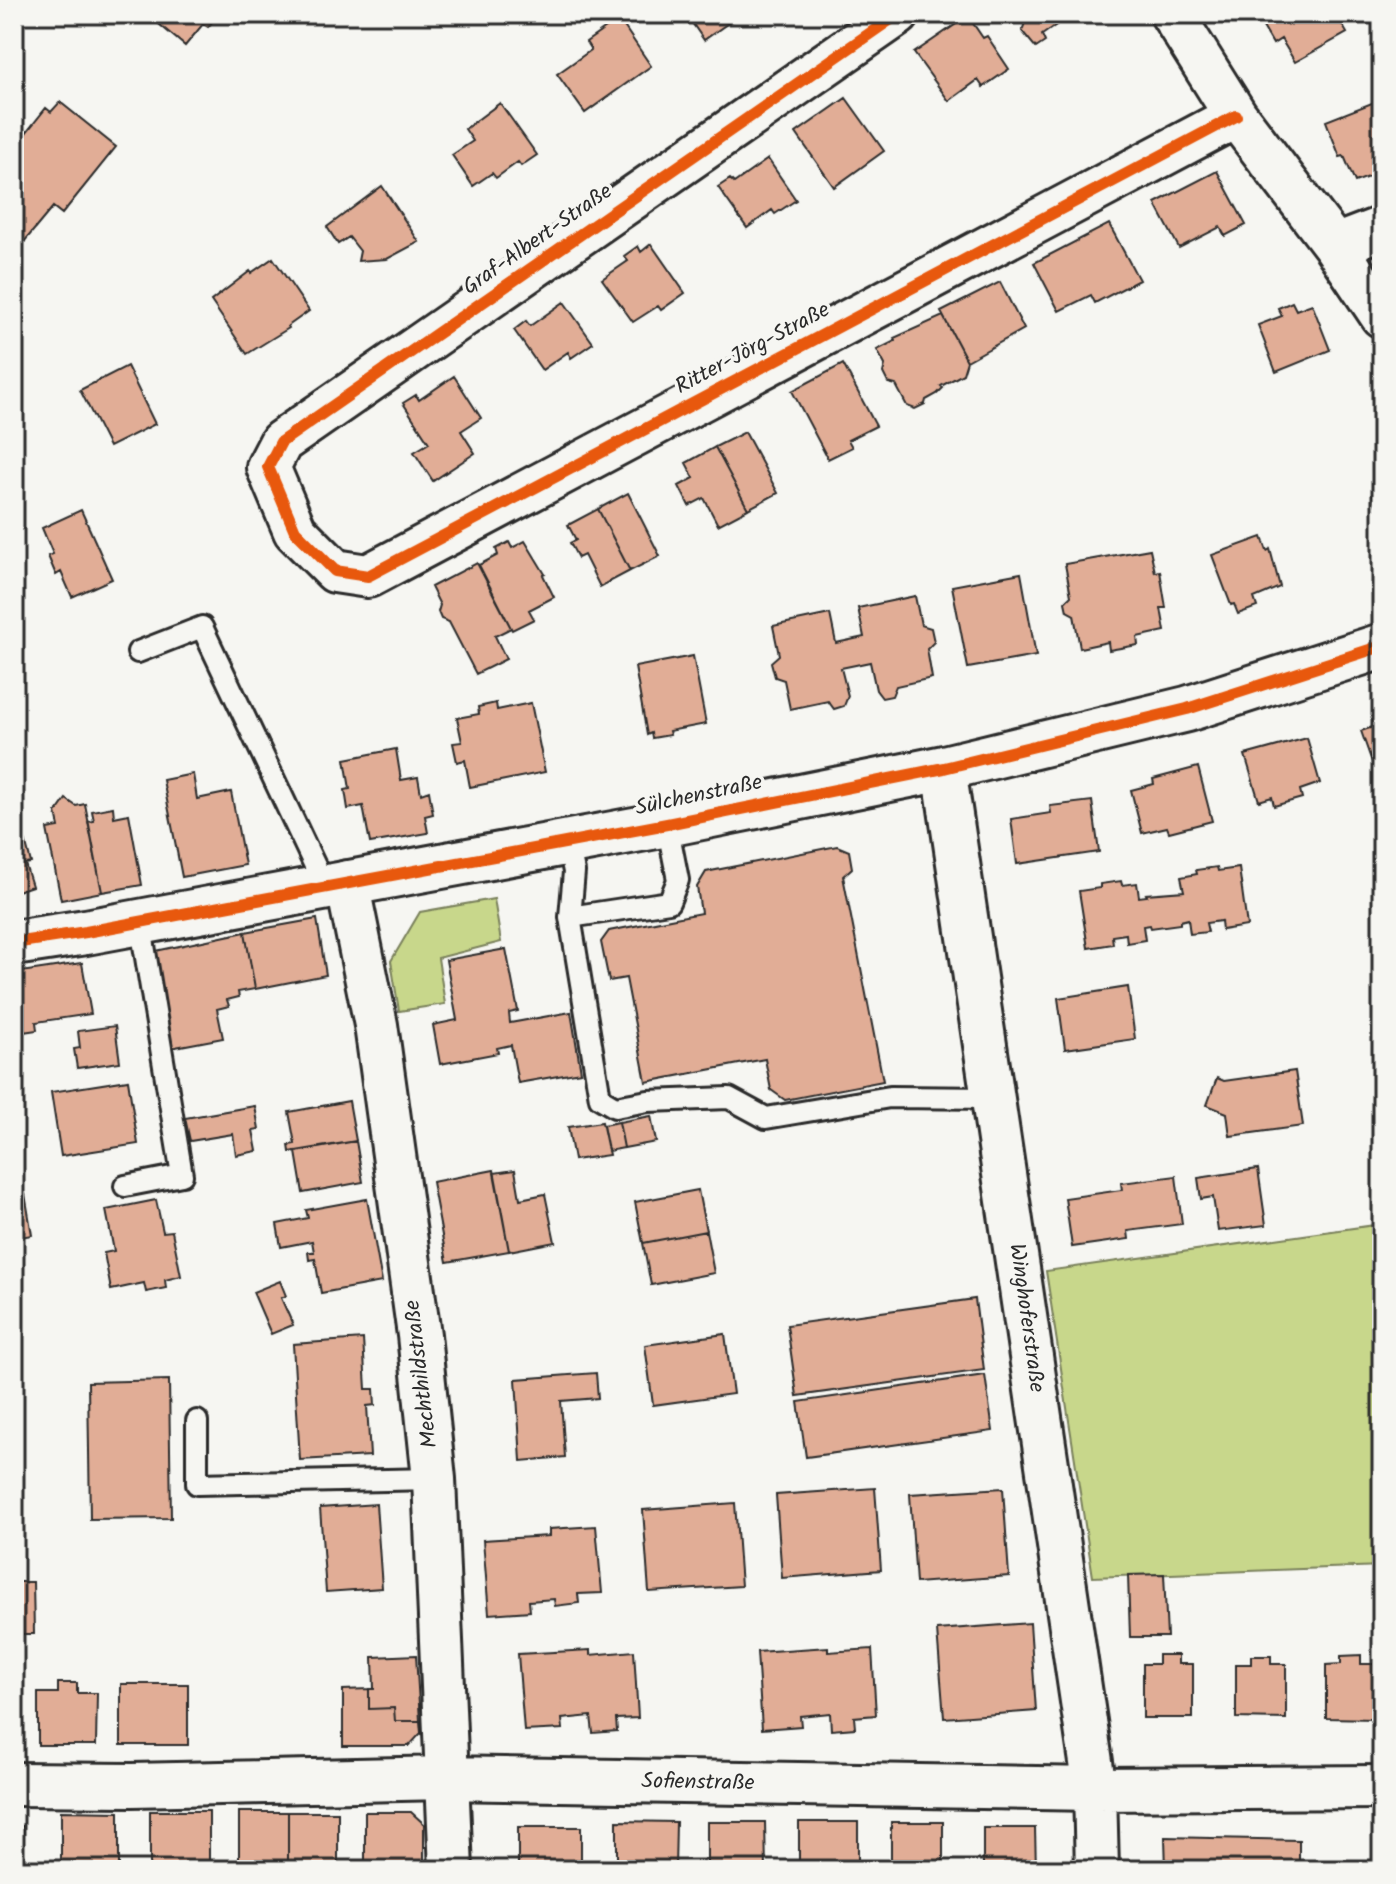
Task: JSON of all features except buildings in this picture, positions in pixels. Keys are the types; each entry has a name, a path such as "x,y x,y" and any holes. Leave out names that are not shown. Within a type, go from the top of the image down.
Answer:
{"main road":[{"name":"Sülchenstraße","path":"14,943 667,824 944,768 1187,709 1382,646"}],"street":[{"name":"Graf-Albert-Straße","path":"295,531 268,467 281,442 898,14"},
{"path":"1176,15 1236,116 1335,246 1382,316"},
{"name":"Ritter-Jörg-Straße","path":"295,531 335,571 368,576 1236,116"},
{"path":"1335,246 1382,228"},
{"name":"Winghoferstraße","path":"944,768 1095,1789 1097,1870"},
{"name":"Mechthildstraße","path":"336,884 376,1025 419,1335 434,1479 451,1870"},
{"name":"Sofienstraße","path":"14,1784 132,1785 445,1778 1095,1789 1382,1787"}],"lane":[{"path":"138,652 202,627 336,884"},
{"path":"570,917 669,902 678,880 667,824"},
{"path":"568,842 574,872 570,917 600,1098 615,1107 648,1101 729,1098 766,1118 890,1097 994,1098"},
{"path":"125,1186 182,1175 140,921"},
{"path":"197,1421 197,1484 434,1479"}],"green space":[{"path":"494,899 501,942 438,958 445,1004 399,1011 391,961 420,912"},
{"path":"1382,1224 1382,1566 1093,1577 1046,1271"}],"cycle path":[{"path":"898,14 281,442 268,467 295,531 335,571 368,576 1236,116"},
{"path":"14,943 667,824 944,768 1187,709 1382,646"}]}
